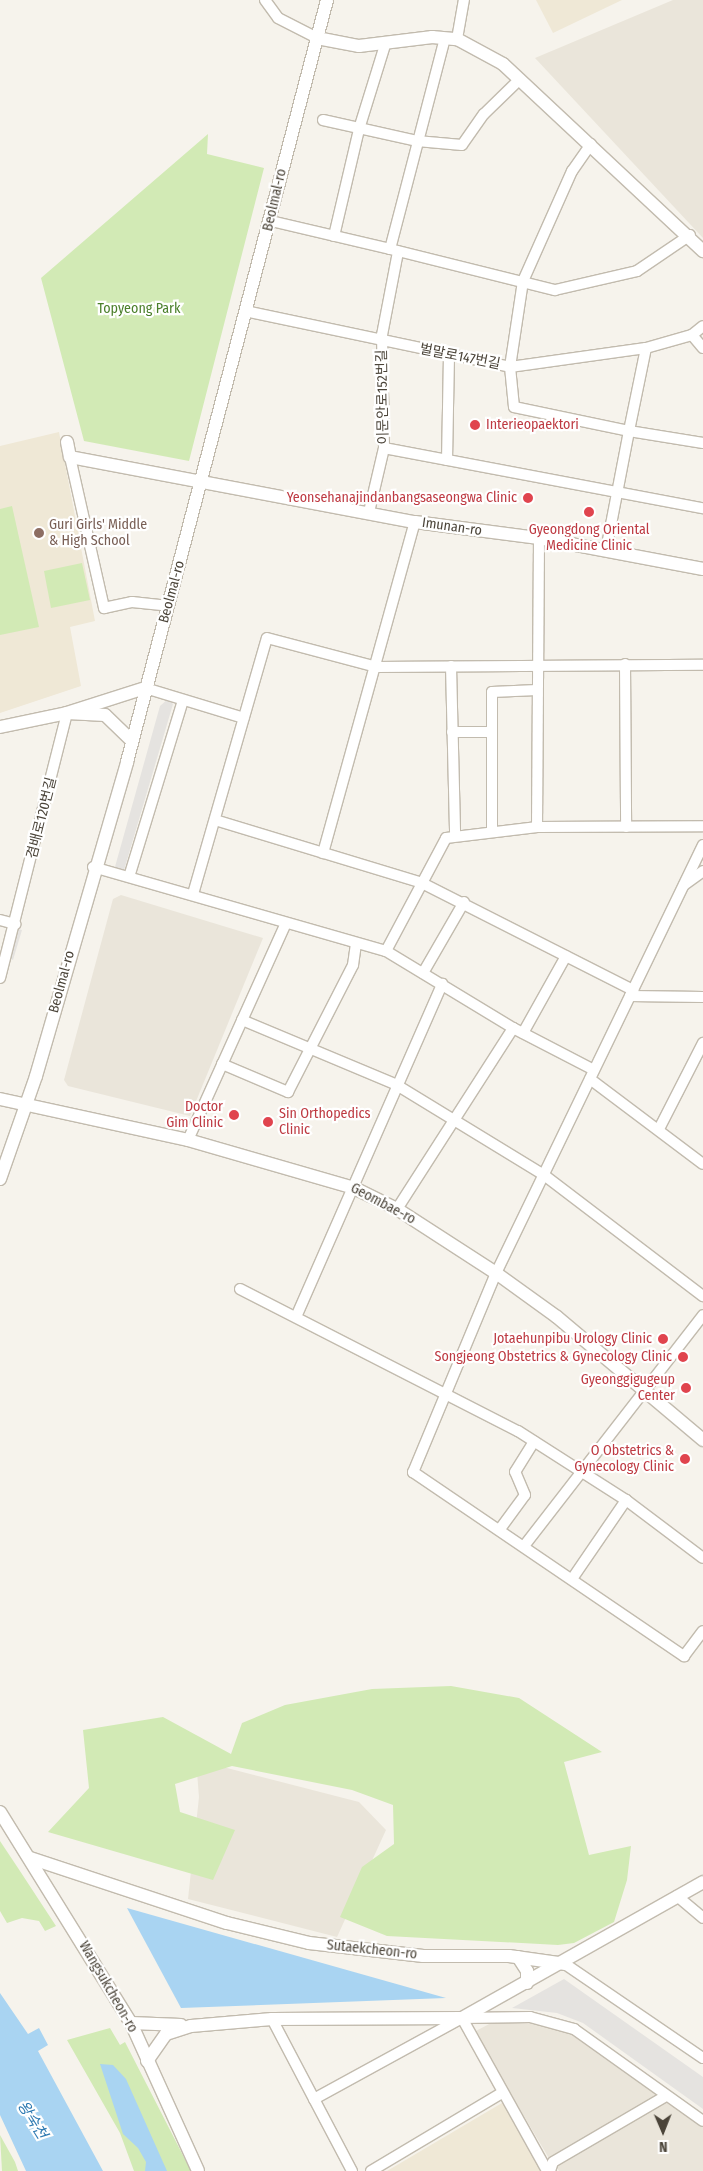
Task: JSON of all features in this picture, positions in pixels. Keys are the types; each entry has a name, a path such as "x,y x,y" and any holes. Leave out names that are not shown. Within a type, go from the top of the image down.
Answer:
{"street":[{"path":"266,0 278,18 317,38 359,46 451,38 504,64 690,235 703,251"},
{"name":"Beolmal-ro","path":"0,1179 24,1105 36,1076 93,867 132,741 245,312 271,221 327,0"},
{"name":"이문안로152번길","path":"368,512 384,448 382,340 394,250 417,141 464,0"},
{"path":"334,236 359,129 385,45"},
{"path":"323,120 417,141 462,145 484,114 520,79"},
{"path":"591,144 572,171 523,281 510,367 514,407 629,431 703,443"},
{"path":"271,221 555,290 637,271 690,235"},
{"name":"벌말로147번길","path":"245,312 510,367 646,348 692,335 703,326"},
{"path":"692,335 703,348"},
{"path":"606,550 646,348"},
{"path":"447,460 449,355"},
{"path":"66,442 104,608 132,602 168,606"},
{"path":"384,448 703,508"},
{"name":"Imunan-ro","path":"70,457 201,480 415,522 539,538 703,569"},
{"path":"323,853 377,667 415,522"},
{"path":"537,826 539,538"},
{"path":"194,894 267,638 377,667 537,664 703,665"},
{"path":"625,664 626,827"},
{"path":"451,666 454,834"},
{"path":"0,727 67,713 145,688 244,718"},
{"path":"492,830 492,692 537,690"},
{"path":"129,877 183,700"},
{"path":"67,713 105,715 132,741"},
{"name":"겸배로120번길","path":"0,978 67,713"},
{"path":"452,732 492,732"},
{"path":"215,820 422,883 464,902 631,993 703,996"},
{"path":"386,951 446,838 454,834 537,826 703,826"},
{"path":"703,845 496,1273 413,1472 500,1529 684,1656 703,1631"},
{"path":"93,867 194,894 286,923 386,951 592,1075 703,1164"},
{"path":"682,886 703,871"},
{"path":"423,973 464,902"},
{"path":"0,920 15,924"},
{"path":"188,1140 286,923"},
{"path":"222,1064 288,1092 308,1048 353,965 356,943"},
{"path":"523,1033 566,956"},
{"path":"296,1318 354,1188 395,1084 442,984"},
{"path":"242,1020 395,1084 544,1175 703,1296"},
{"path":"398,1209 513,1028"},
{"path":"659,1129 703,1043"},
{"name":"Geombae-ro","path":"0,1099 188,1140 354,1188 398,1209 496,1273 557,1317 645,1394 703,1440"},
{"path":"240,1289 446,1393 534,1441 626,1500 703,1558"},
{"path":"524,1546 645,1394 703,1315"},
{"path":"500,1529 525,1495 515,1472 534,1441"},
{"path":"572,1579 626,1500"},
{"name":"Wangsukcheon-ro","path":"0,1812 131,2023 198,2171"},
{"name":"Sutaekcheon-ro","path":"30,1858 227,1923 309,1943 422,1956 518,1957 565,1964"},
{"path":"314,2099 565,1964 703,1882"},
{"path":"677,1896 703,1918"},
{"path":"518,1957 528,1971 527,1983"},
{"path":"565,1964 703,2058"},
{"path":"131,2023 191,2026 272,2019 507,2016 560,2023 703,2121"},
{"path":"462,2018 502,2093 548,2171 554,2162 666,2096"},
{"path":"272,2019 352,2171"},
{"path":"147,2061 166,2034 191,2026"},
{"path":"371,2171 502,2093"}],"shaded area":[{"path":"536,0 622,0 553,33"},
{"path":"673,0 703,0 703,238 535,58"},
{"name":"Guri Girls' Middle & High School","path":"59,432 95,621 70,627 81,686 0,713 0,446"},
{"path":"168,699 173,704 122,877 113,874 160,706"},
{"path":"121,895 263,938 190,1116 68,1086 64,1080 113,899"},
{"path":"18,929 22,930 13,960 9,958"},
{"path":"196,1760 359,1802 386,1830 337,1937 188,1899 199,1797"},
{"path":"564,1979 703,2077 703,2109 583,2023 557,2013 512,2008"},
{"path":"555,2021 663,2091 550,2160 474,2032 493,2022"},
{"path":"673,2098 703,2119 703,2171 559,2171 553,2162"},
{"path":"507,2100 548,2171 387,2171"}],"green space":[{"name":"Topyeong Park","path":"208,134 207,154 264,168 189,461 84,441 41,278"},
{"path":"12,506 39,627 0,635 0,509"},
{"path":"82,563 90,600 51,608 44,571"},
{"path":"451,1686 519,1698 602,1752 564,1762 589,1855 631,1846 627,1880 614,1922 574,1943 558,1945 387,1936 340,1917 362,1867 394,1844 393,1805 352,1790 232,1766 175,1784 180,1812 235,1830 213,1880 48,1832 89,1788 83,1730 163,1717 231,1754 242,1723 285,1705 372,1689"},
{"path":"0,1841 56,1926 45,1931 39,1921 22,1918 7,1923 0,1911"},
{"path":"110,2028 120,2045 125,2042 191,2171 134,2171 120,2133 67,2040"},
{"path":"0,2135 15,2162 18,2171 2,2171"}],"water":[{"path":"127,1908 446,1998 181,2008"},
{"name":"왕숙천","path":"0,1993 28,2034 39,2028 48,2045 38,2051 103,2171 26,2171 0,2115"},
{"path":"100,2064 113,2065 126,2079 167,2171 145,2171 146,2162 138,2148 123,2134"}],"place":[{"name":"Interieopaektori","path":"475,425"},
{"name":"Yeonsehanajindanbangsaseongwa Clinic","path":"528,498"},
{"name":"Gyeongdong Oriental Medicine Clinic","path":"589,512"},
{"name":"Guri Girls' Middle & High School","path":"39,533"},
{"name":"Doctor Gim Clinic","path":"234,1115"},
{"name":"Sin Orthopedics Clinic","path":"268,1122"},
{"name":"Jotaehunpibu Urology Clinic","path":"663,1339"},
{"name":"Songjeong Obstetrics & Gynecology Clinic","path":"683,1357"},
{"name":"Gyeonggigugeup Center","path":"686,1388"},
{"name":"O Obstetrics & Gynecology Clinic","path":"685,1459"}]}
